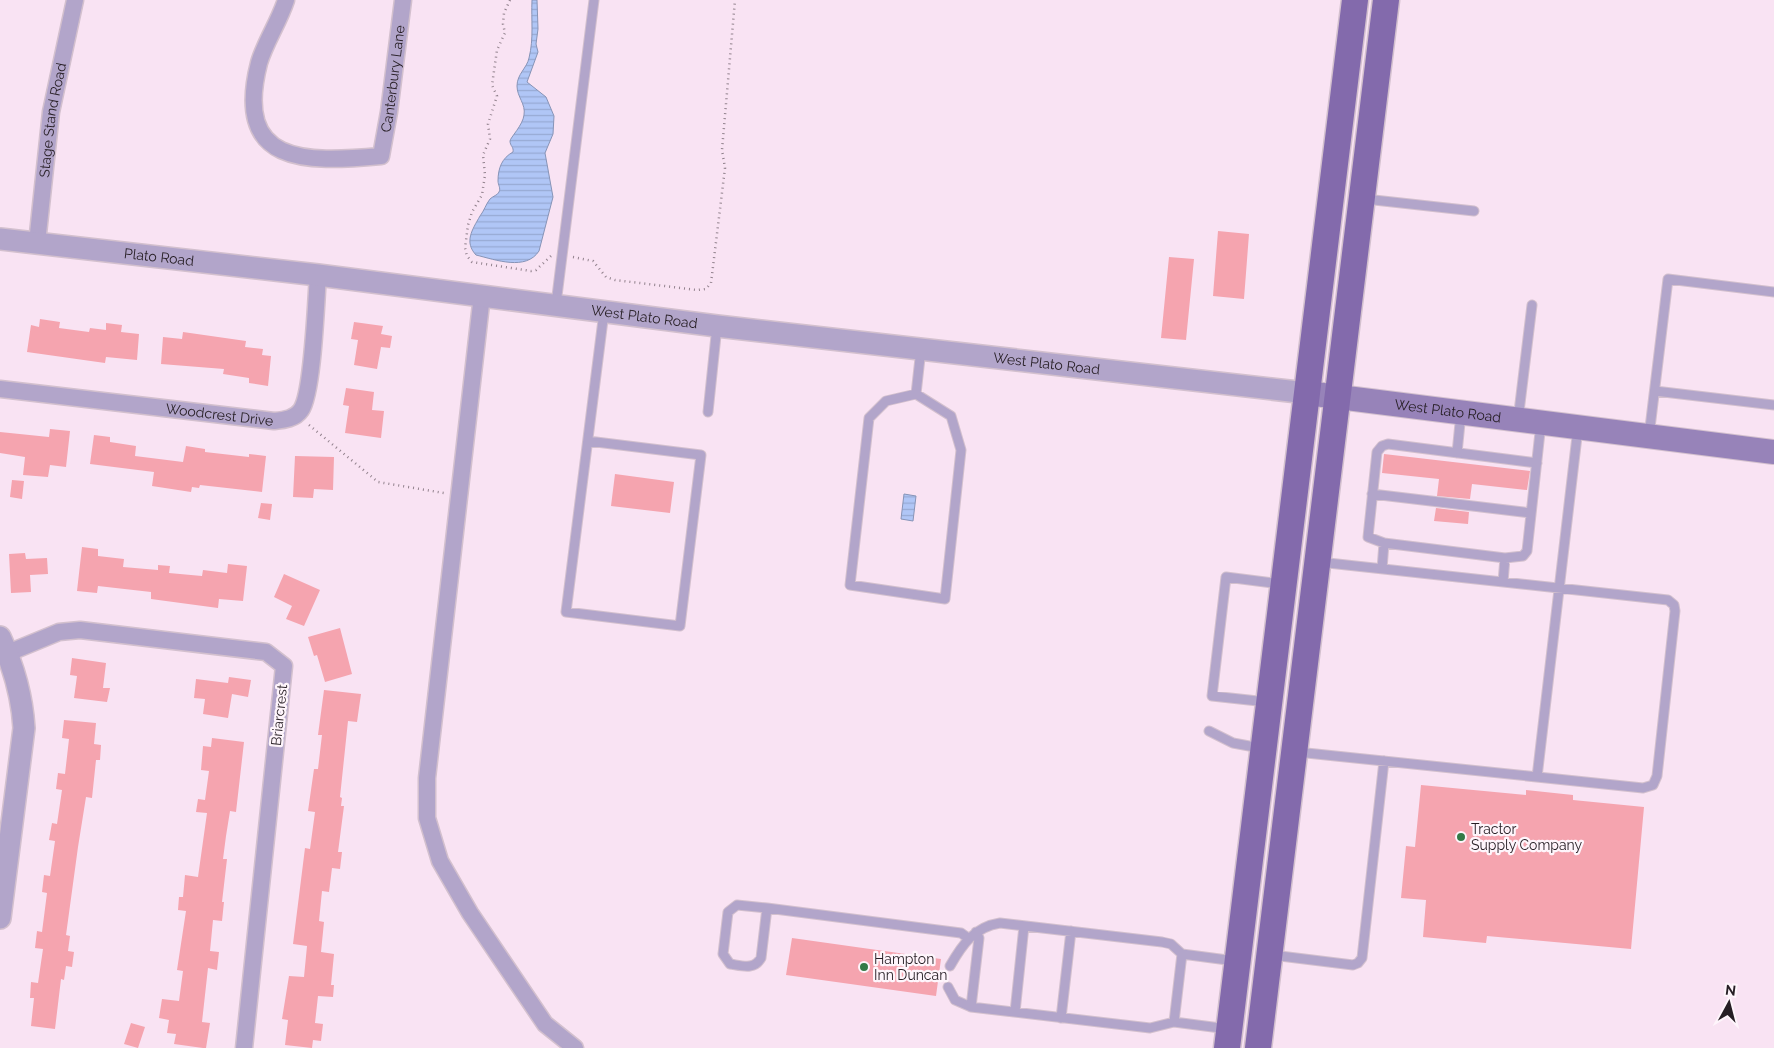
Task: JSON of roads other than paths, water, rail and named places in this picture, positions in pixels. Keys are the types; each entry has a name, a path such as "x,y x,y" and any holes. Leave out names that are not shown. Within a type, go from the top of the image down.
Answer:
{"main road":[{"path":"1228,1038 1355,0"},
{"path":"1258,1048 1319,562 1386,0"},
{"name":"West Plato Road","path":"1307,393 1774,452"},
{"path":"1264,748 1294,752"}],"street":[{"name":"Stage Stand Road","path":"37,243 51,112 75,0"},
{"name":"Canterbury Lane","path":"286,0 260,62 254,91 254,119 268,143 298,158 333,161 381,156 389,112 403,0"},
{"name":"Plato Road","path":"0,239 318,275"},
{"name":"West Plato Road","path":"318,275 717,326 1307,393"},
{"name":"Woodcrest Drive","path":"0,389 274,421 287,420 301,411 305,400 318,275"},
{"path":"482,295 427,778 427,818 440,861 470,913 545,1024 575,1048"},
{"name":"Briarcrest","path":"4,645 59,632 80,630 266,652 284,666 244,1048"},
{"path":"0,918 5,841 24,728 24,706 4,645"}],"lane":[{"path":"556,304 594,0"},
{"path":"1362,198 1474,211"},
{"path":"1649,436 1668,279 1774,292"},
{"path":"1532,306 1530,421 1537,463 1527,552 1519,558 1506,558 1384,543 1368,537 1376,452 1382,446 1388,444 1537,463"},
{"path":"588,441 701,455 680,626 566,612 604,311"},
{"path":"708,412 717,326"},
{"path":"916,394 921,349"},
{"path":"1655,391 1774,405"},
{"path":"916,394 951,416 961,450 945,599 850,585 869,418 886,401 916,394"},
{"path":"1457,453 1461,412"},
{"path":"1537,777 1578,428"},
{"path":"1372,494 1531,513"},
{"path":"1382,569 1384,543"},
{"path":"1503,582 1506,558"},
{"path":"1294,752 1643,788 1653,786 1658,766 1674,605 1668,600 1319,562"},
{"path":"1270,702 1212,696 1226,577 1284,584"},
{"path":"1209,730 1233,743 1264,748"},
{"path":"1270,955 1353,965 1362,958 1384,761"},
{"path":"767,908 762,958 758,963 748,966 730,964 723,954 728,912 737,905 767,908 961,932 968,938"},
{"path":"950,966 968,938 991,924 1000,923 1162,942 1170,944 1182,954 1238,961"},
{"path":"1015,1012 1024,926"},
{"path":"1061,1018 1071,931"},
{"path":"971,1007 979,938 976,932"},
{"path":"1174,1022 1182,954"},
{"path":"948,987 955,1000 971,1007 1150,1028 1174,1022 1228,1038"}],"water":[{"path":"532,0 537,0 538,29 536,44 538,52 527,82 546,97 554,116 553,134 545,153 553,197 539,251 526,261 510,262 476,255 470,245 470,236 487,203 499,192 500,168 503,160 513,152 510,141 523,119 524,107 518,94 517,82 528,62 531,51"},
{"path":"904,494 916,496 913,521 901,519"}],"place":[{"name":"Tractor Supply Company","path":"1461,837"},
{"name":"Hampton Inn Duncan","path":"864,967"}]}
